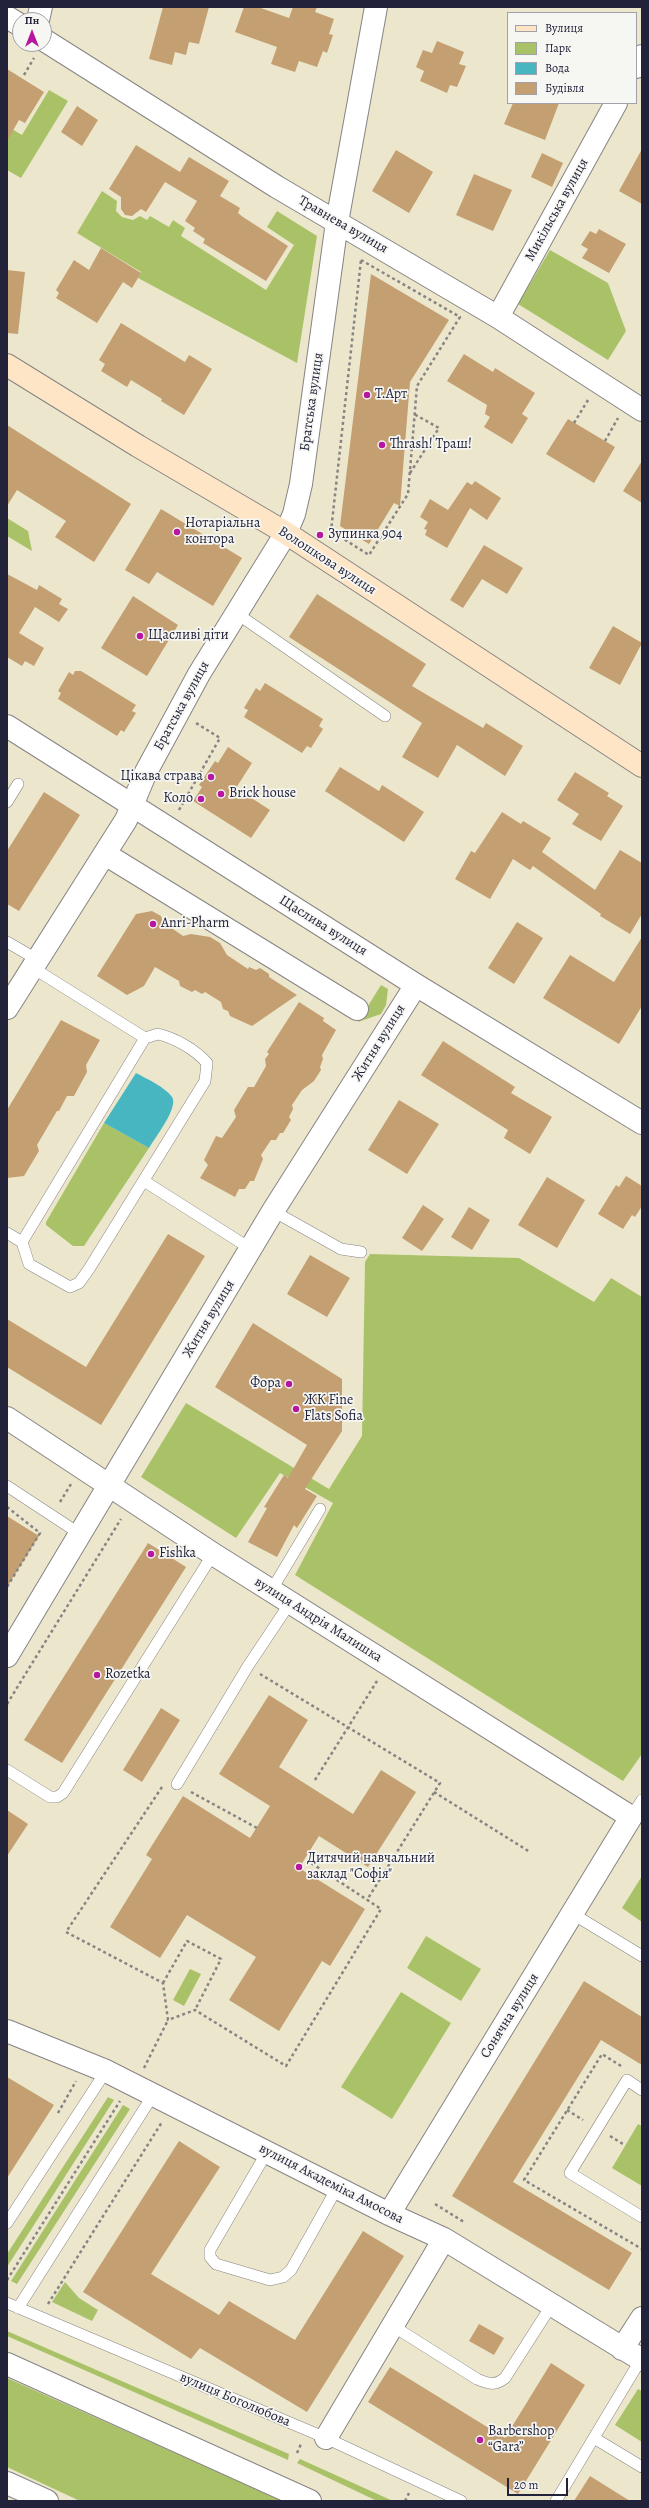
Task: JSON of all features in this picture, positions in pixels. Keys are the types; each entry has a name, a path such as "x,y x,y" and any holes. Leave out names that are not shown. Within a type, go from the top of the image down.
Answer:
{"street":[{"path":"337,222 376,7"},
{"name":"Травнева вулиця","path":"47,52 498,317 642,410"},
{"path":"637,65 642,56"},
{"name":"Микільська вулиця","path":"498,317 615,104"},
{"name":"Братська вулиця","path":"7,1008 126,820 146,772 198,674 286,533 294,514 301,484 337,222"},
{"name":"Волошкова вулиця","path":"7,365 138,446 286,533 642,766"},
{"name":"Щаслива вулиця","path":"7,726 416,985 642,1123"},
{"path":"105,854 357,1009"},
{"name":"Житня вулиця","path":"7,1656 273,1211 416,985"},
{"name":"вулиця Андрія Малишка","path":"7,1418 290,1603 637,1808"},
{"name":"Сонячна вулиця","path":"389,2214 637,1808"},
{"name":"вулиця Академіка Амосова","path":"7,2031 106,2072 389,2214 444,2239 551,2306 641,2359"},
{"path":"326,2438 444,2239"},
{"path":"622,2349 642,2318"},
{"path":"7,2364 310,2501"},
{"path":"7,2483 47,2501"}],"lane":[{"path":"236,613 385,716"},
{"path":"7,802 18,784"},
{"path":"7,942 36,964 145,1038"},
{"path":"7,1233 22,1242 29,1264 70,1287 79,1283 205,1082 207,1063 201,1056 168,1036 158,1034 145,1038 22,1242"},
{"path":"144,1181 251,1249"},
{"path":"273,1211 341,1249 361,1252"},
{"path":"7,1486 80,1534"},
{"path":"271,1591 320,1509"},
{"path":"7,1770 50,1797 57,1797 63,1793 213,1554"},
{"path":"177,1784 248,1666 290,1603"},
{"path":"573,1914 642,1956"},
{"path":"7,2223 106,2072"},
{"path":"642,2090 627,2080 570,2174 642,2218"},
{"path":"18,2308 154,2095"},
{"path":"267,2152 210,2250 210,2257 216,2264 270,2280 282,2277 291,2270 337,2188"},
{"name":"вулиця Боголюбова","path":"7,2304 326,2438 461,2501"},
{"path":"393,2326 477,2379 489,2384 498,2384 505,2378 551,2306"},
{"path":"556,2501 641,2359"},
{"path":"594,2438 642,2467"}],"path":[{"path":"24,75 38,52"},
{"path":"361,260 460,317 416,386 414,414 408,494 369,555 331,531 361,260"},
{"path":"574,423 590,396"},
{"path":"409,473 439,428 414,414"},
{"path":"605,441 620,414"},
{"path":"178,812 220,738 195,722"},
{"path":"7,1507 40,1533 7,1587"},
{"path":"7,1704 124,1514"},
{"path":"248,1666 347,1728 440,1783 367,1900"},
{"path":"315,1780 379,1679"},
{"path":"163,1983 66,1932 168,1778 256,1828"},
{"path":"434,1792 530,1852"},
{"path":"196,2010 286,2066 381,1909 305,1860"},
{"path":"141,2074 168,2020 163,1983 187,1941 222,1959 196,2010 168,2020"},
{"path":"7,2280 125,2094"},
{"path":"567,2110 583,2120"},
{"path":"47,2304 166,2116"},
{"path":"609,2136 623,2144"},
{"path":"435,2204 464,2222"}],"green space":[{"path":"49,90 68,101 21,178 7,170 7,126 22,135"},
{"path":"102,191 117,201 116,211 122,217 133,220 140,216 147,220 150,216 169,227 173,220 185,228 181,236 266,290 294,245 267,227 277,211 317,236 297,363 138,278 141,272 77,233"},
{"path":"550,250 608,283 626,331 608,360 518,304"},
{"path":"7,518 28,531 32,551 7,536"},
{"path":"381,985 388,989 386,1005 381,1014 358,1022"},
{"path":"104,1123 149,1148 84,1246 73,1246 46,1225 46,1222"},
{"path":"370,1254 519,1258 594,1302 611,1278 642,1297 642,1754 623,1781 295,1575 333,1503 280,1473 236,1538 141,1477 186,1403 329,1489 362,1436 365,1262"},
{"path":"642,1876 642,1922 622,1908"},
{"path":"426,1936 481,1969 461,2001 407,1968"},
{"path":"190,1969 201,1974 184,2006 173,2000"},
{"path":"401,1992 451,2023 392,2119 341,2087"},
{"path":"108,2097 114,2100 7,2267 7,2254"},
{"path":"123,2105 130,2109 17,2284 11,2281"},
{"path":"638,2124 642,2126 642,2186 612,2168"},
{"path":"65,2282 79,2298 98,2310 92,2321 52,2302"},
{"path":"7,2331 289,2454 288,2460 7,2336"},
{"path":"7,2378 283,2501 80,2501 7,2467"},
{"path":"638,2389 642,2391 642,2442 615,2425"},
{"path":"300,2459 393,2501 377,2501 297,2463"}],"water":[{"path":"136,1073 169,1093 173,1102 169,1115 149,1148 104,1123"}],"building":[{"path":"163,7 209,7 199,44 189,42 186,55 175,52 172,65 149,59"},
{"path":"244,7 258,7 289,18 293,7 317,7 315,12 334,19 329,34 333,35 327,53 323,51 317,67 299,61 295,72 271,64 277,47 235,32"},
{"path":"437,41 464,52 459,64 466,66 457,87 450,85 447,93 420,81 424,71 416,67 423,50 432,53"},
{"path":"7,69 44,92 25,123 19,120 7,141"},
{"path":"513,104 559,104 545,140 504,124"},
{"path":"77,106 98,120 82,146 61,132"},
{"path":"136,145 180,172 189,157 229,181 220,196 240,208 238,213 243,217 288,246 266,281 203,243 205,239 193,231 195,228 185,221 197,201 165,182 146,212 141,209 132,216 125,215 121,209 121,197 109,189"},
{"path":"642,149 642,204 619,191"},
{"path":"396,150 433,172 409,213 372,191"},
{"path":"542,153 563,163 552,187 531,177"},
{"path":"474,174 512,190 493,231 456,215"},
{"path":"599,229 626,244 609,273 582,258 588,249 581,245 590,231 596,234"},
{"path":"101,248 141,273 132,288 123,282 97,323 56,298 59,293 56,290 74,260 89,270"},
{"path":"7,270 25,272 18,334 7,333"},
{"path":"371,274 449,320 410,382 400,506 394,503 369,544 340,526"},
{"path":"121,323 185,362 189,355 212,369 184,415 161,401 162,399 131,380 127,387 101,371 105,364 99,360"},
{"path":"464,354 493,372 495,368 535,393 522,414 528,418 512,444 484,427 490,417 485,414 487,405 447,381"},
{"path":"568,419 615,447 594,483 546,454"},
{"path":"7,425 131,504 94,562 55,537 66,521 17,490 7,506"},
{"path":"642,461 642,503 623,491"},
{"path":"475,481 501,498 487,520 470,508 447,548 425,535 427,530 424,529 428,522 420,517 430,499 448,510 467,482 472,485"},
{"path":"161,509 242,558 213,606 157,572 149,584 125,570"},
{"path":"484,545 523,568 507,594 482,579 463,608 450,600"},
{"path":"7,574 37,590 39,585 62,599 59,604 68,609 59,622 35,607 19,633 44,648 34,666 25,661 22,666 7,657"},
{"path":"317,594 426,664 412,686 483,728 486,723 523,746 505,776 457,745 438,778 402,757 422,723 289,637"},
{"name":"Щасливі діти","path":"133,596 178,625 147,676 101,648"},
{"path":"613,626 642,643 620,685 589,668"},
{"path":"75,671 81,671 136,705 132,711 136,713 124,732 121,730 117,736 58,699 61,693 58,691 69,672 73,675"},
{"path":"265,683 323,719 319,726 323,729 311,748 307,746 302,753 244,717 248,710 244,708 256,688 260,691"},
{"name":"Brick house","path":"228,747 252,763 236,788 270,810 251,838 193,801 202,787 199,785 215,761 218,763"},
{"path":"340,767 379,791 382,785 424,812 404,842 325,791"},
{"path":"575,772 609,793 607,796 623,806 601,841 572,824 579,814 557,800"},
{"path":"44,792 80,815 19,911 7,904 7,851"},
{"path":"502,812 521,824 523,821 551,838 542,852 595,890 620,850 642,863 642,914 630,934 600,916 601,914 533,866 530,870 513,859 490,899 455,879 471,851 475,853"},
{"path":"152,911 161,916 163,922 183,936 191,934 210,937 220,943 227,955 248,969 249,967 256,970 260,968 269,974 269,977 297,995 252,1026 230,1016 228,1011 223,1009 221,1002 205,992 202,994 195,990 192,992 180,986 179,981 155,967 144,986 127,995 97,976 136,914"},
{"path":"517,922 543,938 514,984 488,968"},
{"path":"642,937 642,1006 619,1044 543,998 570,955 614,982"},
{"path":"299,1002 324,1018 323,1021 336,1030 322,1055 323,1059 320,1067 321,1070 314,1081 302,1090 292,1105 293,1109 289,1117 291,1120 283,1133 280,1133 276,1140 271,1140 261,1155 263,1159 254,1181 250,1181 245,1189 239,1189 235,1197 200,1178 208,1165 204,1160 216,1136 222,1138 236,1117 234,1110 248,1087 254,1087 266,1066 265,1059 269,1054 267,1052"},
{"path":"61,1020 100,1040 86,1065 87,1072 74,1096 67,1096 59,1111 57,1111 37,1145 39,1151 24,1176 7,1178 7,1110"},
{"path":"443,1041 515,1087 511,1093 552,1117 530,1154 504,1138 508,1130 421,1075"},
{"path":"399,1100 439,1124 407,1174 368,1150"},
{"path":"626,1176 642,1186 642,1206 635,1217 632,1215 623,1229 598,1214 616,1185 619,1187"},
{"path":"547,1177 585,1200 557,1248 518,1225"},
{"path":"423,1205 444,1219 422,1251 402,1238"},
{"path":"469,1207 490,1220 472,1250 451,1237"},
{"path":"168,1234 205,1256 101,1425 7,1367 7,1319 86,1367"},
{"path":"310,1255 350,1278 327,1317 287,1294"},
{"name":"ЖК Fine Flats Sofia","path":"253,1323 342,1379 342,1431 305,1489 317,1496 297,1528 294,1525 277,1557 248,1542 267,1508 264,1507 284,1475 288,1478 307,1445 215,1387"},
{"path":"7,1516 39,1536 7,1587"},
{"path":"148,1543 186,1567 62,1763 24,1740"},
{"path":"269,1695 308,1720 279,1767 353,1814 381,1770 416,1792 368,1867 319,1836 299,1868 365,1909 330,1966 322,1961 279,2031 229,2000 256,1957 187,1915 160,1958 110,1927 152,1859 146,1855 183,1796 250,1838 270,1806 219,1774"},
{"path":"161,1708 180,1720 142,1782 123,1770"},
{"path":"7,1810 28,1824 7,1856"},
{"path":"584,1981 642,2017 642,2065 601,2040 513,2182 632,2253 609,2290 452,2196"},
{"path":"7,2077 54,2105 7,2178"},
{"path":"179,2141 220,2167 151,2274 219,2315 229,2301 295,2340 363,2231 404,2256 307,2412 200,2348 191,2359 83,2292"},
{"path":"479,2324 504,2338 494,2355 469,2341"},
{"path":"551,2363 585,2385 518,2494 368,2402 390,2367 505,2438"},
{"path":"590,2476 630,2501 574,2501"}],"place":[{"name":"Т.Арт","path":"367,395"},
{"name":"Thrash! Траш!","path":"382,445"},
{"name":"Нотаріальна контора","path":"177,532"},
{"name":"Зупинка 904","path":"320,535"},
{"name":"Щасливі діти","path":"140,636"},
{"name":"Цікава страва","path":"211,777"},
{"name":"Brick house","path":"221,794"},
{"name":"Коло","path":"201,799"},
{"name":"Anri-Pharm","path":"153,924"},
{"name":"Фора","path":"289,1384"},
{"name":"ЖК Fine Flats Sofia","path":"296,1409"},
{"name":"Fishka","path":"151,1554"},
{"name":"Rozetka","path":"97,1675"},
{"name":"Дитячий навчальний заклад \"Софія\"","path":"299,1867"},
{"name":"Barbershop “Gara”","path":"480,2440"}]}
